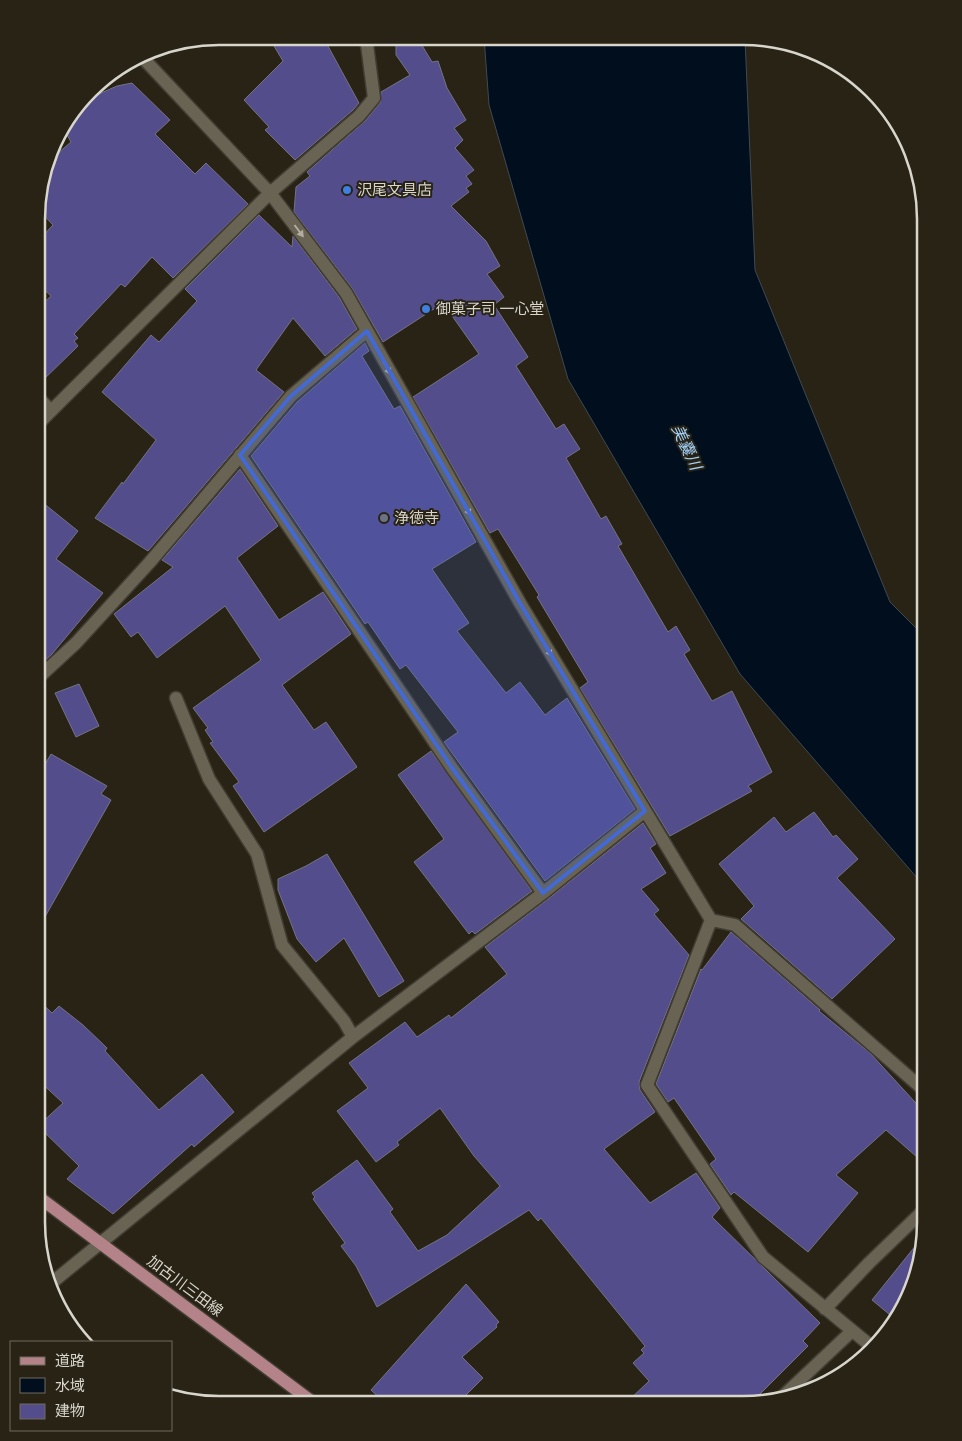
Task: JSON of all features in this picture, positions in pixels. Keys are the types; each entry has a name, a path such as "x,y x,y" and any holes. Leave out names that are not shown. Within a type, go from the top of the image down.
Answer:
{"main road":[{"name":"加古川三田線","path":"45,1202 304,1396"}],"street":[{"path":"45,417 270,192 359,116 374,98 367,45"},
{"path":"146,61 270,192 346,293 520,603 711,920 735,925 917,1084"},
{"path":"45,672 76,643 150,562 291,396 367,331"},
{"path":"45,405 51,411"},
{"path":"240,454 452,768 543,892"},
{"path":"176,698 209,779 257,854 282,944 344,1021 353,1037"},
{"path":"55,1280 353,1037 645,812"},
{"path":"711,920 647,1085 763,1257 867,1344"},
{"path":"825,1309 917,1217"},
{"path":"790,1389 852,1331"}],"highlighted area":[{"path":"367,331 520,603 645,811 543,893 452,768 240,455 291,396"}],"water":[{"name":"美嚢川","path":"485,45 745,45 755,270 890,602 917,629 917,878 740,674 568,379 489,105"}],"building":[{"path":"273,45 327,45 359,103 295,160 265,130 269,127 244,100 283,61"},
{"path":"396,45 422,45 432,62 438,61 447,88 466,120 454,128 463,140 455,148 474,170 466,176 472,184 466,188 469,192 451,206 486,241 500,266 487,274 504,297 494,305 528,357 516,366 556,429 564,424 580,449 566,458 601,519 606,516 622,544 618,546 668,632 676,626 690,650 684,654 712,701 732,691 772,772 748,786 752,791 670,836 580,688 588,682 537,597 539,595 498,529 490,533 413,397 479,354 443,303 383,342 352,288 294,212 296,187 310,176 307,172 365,121 380,103 381,92 410,75 396,55"},
{"path":"132,83 170,120 155,134 195,174 206,163 248,204 173,278 152,257 125,287 121,284 74,334 78,338 74,341 78,346 45,378 45,302 51,296 45,290 45,234 53,225 45,217 46,197 51,174 58,153 71,142 67,135 68,132 88,104 97,95 117,86"},
{"path":"259,215 292,247 293,236 339,297 357,329 325,356 293,318 256,370 284,392 148,551 95,518 156,440 102,392 151,335 159,342 197,301 185,289"},
{"path":"365,343 369,351 362,356 394,409 400,406 476,542 432,569 469,623 457,631 506,693 520,682 545,715 567,698 635,809 545,881 444,742 458,732 406,665 400,669 368,622 365,624 251,456 297,402"},
{"path":"240,469 278,526 237,558 279,620 323,592 351,634 282,685 314,730 326,722 357,767 264,832 233,786 239,782 210,743 213,742 205,730 208,728 193,708 261,660 225,606 157,658 138,632 131,637 114,614 173,567 162,560"},
{"path":"45,504 78,531 56,559 103,593 45,661"},
{"path":"79,684 99,726 76,737 55,693"},
{"path":"431,751 532,891 475,934 472,931 469,934 414,862 444,839 398,775"},
{"path":"51,754 107,786 101,794 111,800 45,917 45,764"},
{"path":"814,812 833,837 836,835 858,859 837,878 895,939 832,999 741,919 754,906 719,864 774,817 786,832"},
{"path":"643,823 656,844 650,848 666,873 641,889 659,910 654,914 689,955 639,1082 640,1090 655,1112 604,1149 650,1203 696,1173 720,1208 712,1217 820,1323 803,1341 808,1346 759,1395 633,1396 649,1381 633,1363 644,1353 641,1350 645,1346 541,1218 538,1221 529,1210 377,1307 356,1266 341,1246 345,1243 313,1199 315,1197 312,1193 357,1160 393,1209 390,1212 418,1251 447,1235 500,1186 474,1156 440,1108 397,1142 399,1145 376,1162 337,1111 368,1088 349,1063 405,1022 417,1037 449,1015 451,1018 507,974 485,947"},
{"path":"327,854 404,981 379,997 344,938 316,962 297,939 278,890 278,879"},
{"path":"731,932 819,1011 870,1053 917,1104 917,1157 886,1130 836,1175 858,1193 808,1252 734,1192 731,1195 710,1164 716,1159 674,1098 668,1102 656,1084 702,970"},
{"path":"45,1006 52,1013 59,1006 83,1025 107,1048 105,1051 159,1110 202,1074 234,1112 194,1147 192,1144 113,1214 67,1179 79,1166 45,1133 45,1120 63,1103 45,1086"},
{"path":"915,1246 908,1278 890,1315 872,1300"},
{"path":"466,1284 499,1322 496,1325 497,1327 462,1357 483,1378 465,1396 377,1396 371,1390"}],"place":[{"name":"沢尾文具店","path":"347,190"},
{"name":"御菓子司 一心堂","path":"426,309"},
{"name":"浄徳寺","path":"384,518"}]}
